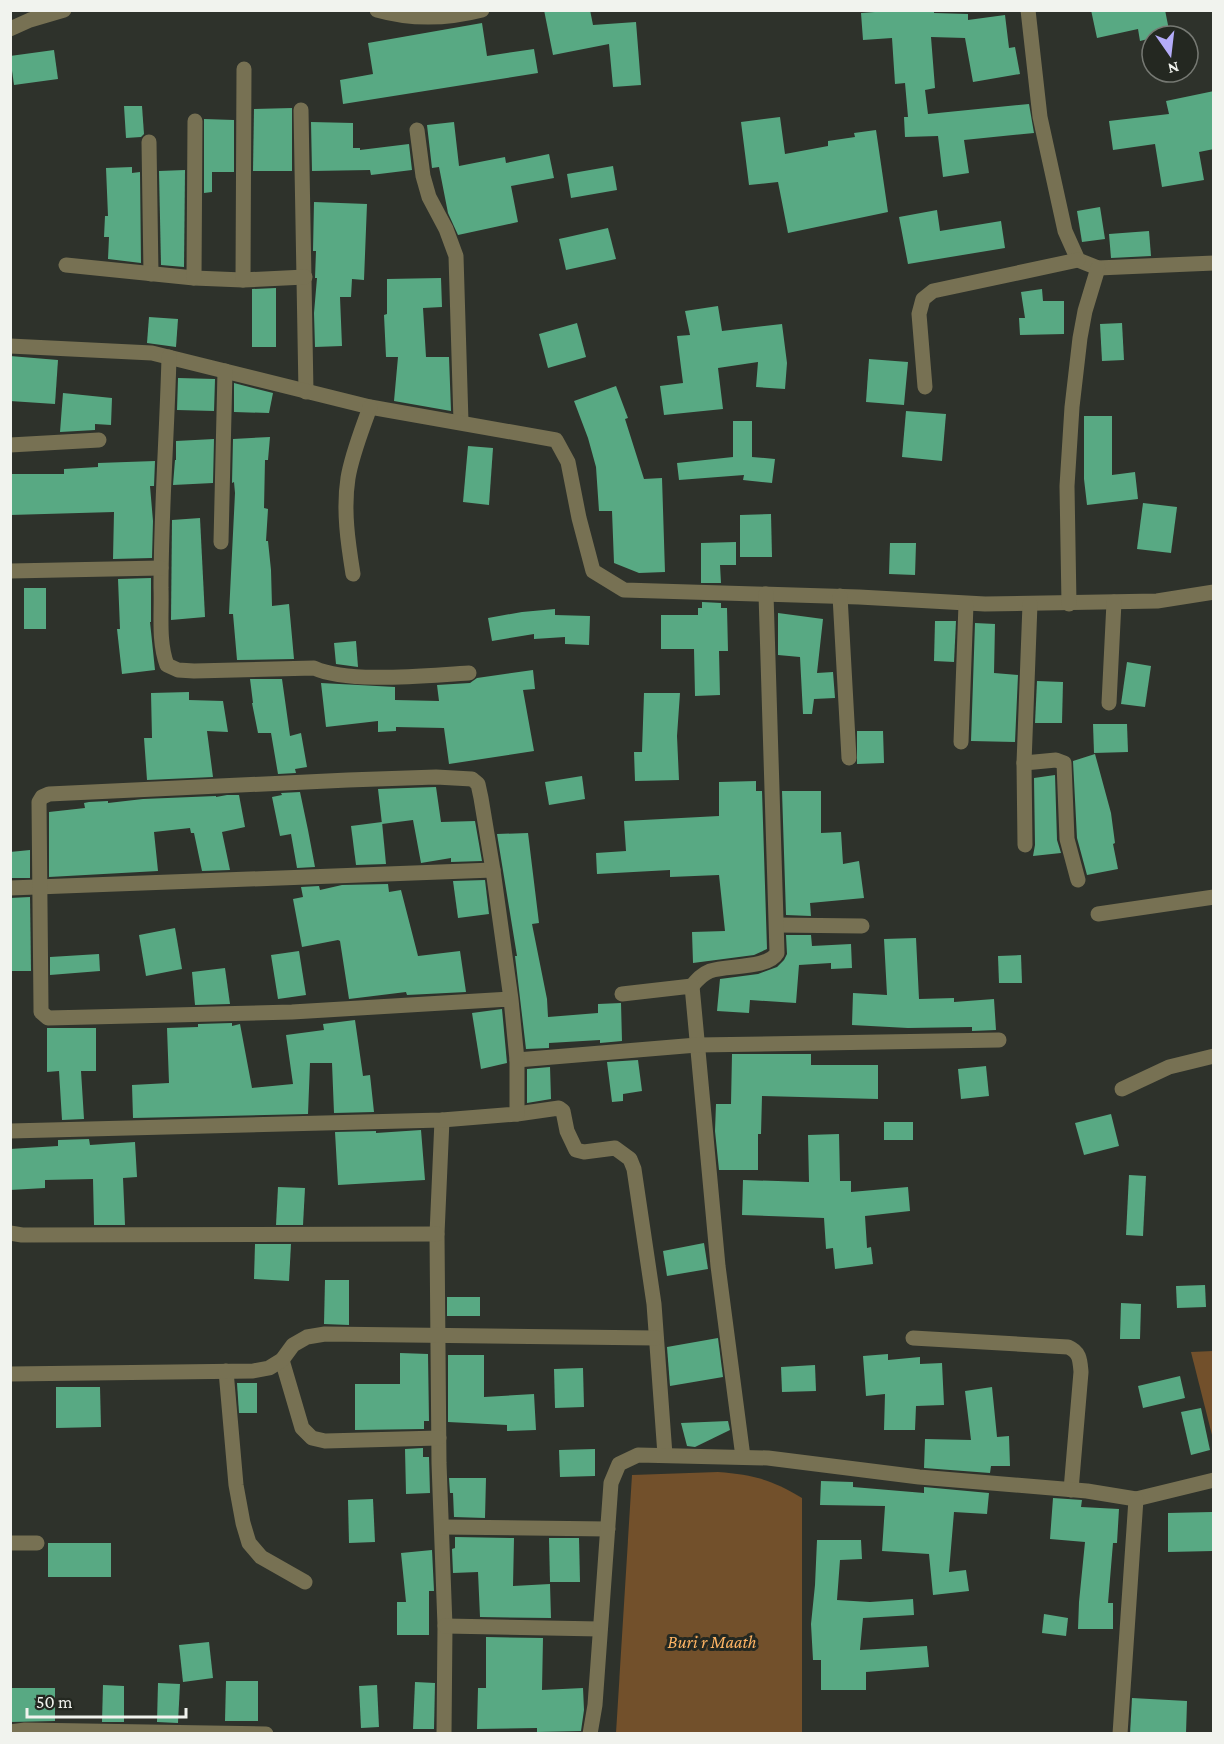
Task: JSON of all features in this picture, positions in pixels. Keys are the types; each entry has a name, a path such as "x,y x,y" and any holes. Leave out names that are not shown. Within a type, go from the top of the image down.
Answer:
{"street":[{"path":"10,29 64,10"},
{"path":"377,10 421,18 449,17 482,10"},
{"path":"1028,10 1041,117 1065,231 1078,260"},
{"path":"243,280 244,69"},
{"path":"301,110 306,392"},
{"path":"194,278 195,121"},
{"path":"417,130 423,176 429,197 446,229 456,256 461,422"},
{"path":"148,142 151,274"},
{"path":"925,387 919,314 923,299 933,291 1078,260 1098,268 1214,262"},
{"path":"66,265 194,278 243,280 304,277"},
{"path":"1070,604 1067,486 1072,407 1083,320 1098,268"},
{"path":"10,346 152,353 370,407 556,440 568,462 593,571 624,590 840,596 966,604 1157,601 1214,592"},
{"path":"169,357 161,568 163,654 167,665 178,670 194,671 314,668 325,674 395,677 469,673"},
{"path":"221,542 225,371"},
{"path":"353,574 347,530 346,494 348,475 370,407"},
{"path":"10,445 99,440"},
{"path":"10,571 161,568"},
{"path":"622,994 692,986 701,976 712,970 773,959 777,953 766,594"},
{"path":"840,596 849,758"},
{"path":"1109,703 1114,602"},
{"path":"961,742 966,604"},
{"path":"1025,845 1024,763 1030,604"},
{"path":"1024,763 1056,760 1064,763 1067,839 1078,880"},
{"path":"511,999 292,1012 48,1018 40,1008 39,802 45,795 359,779 436,777 472,779 478,784 494,870 511,999 517,1060 517,1114"},
{"path":"10,888 494,870"},
{"path":"1098,914 1214,897"},
{"path":"777,925 862,926"},
{"path":"692,986 718,1266 743,1457"},
{"path":"517,1060 697,1045 999,1040"},
{"path":"1122,1089 1169,1067 1214,1056"},
{"path":"10,1131 442,1120 559,1108 563,1111 567,1131 576,1150 584,1152 615,1148 630,1159 634,1169 654,1304 665,1455"},
{"path":"442,1120 437,1234 439,1438 445,1626 444,1734"},
{"path":"10,1233 22,1235 437,1234"},
{"path":"10,1374 226,1371 269,1368 282,1360 293,1345 307,1337 325,1334 656,1338"},
{"path":"913,1338 1068,1347 1074,1350 1079,1355 1081,1372 1071,1490"},
{"path":"282,1360 302,1428 312,1438 325,1441 439,1438"},
{"path":"226,1371 236,1485 249,1543 261,1557 305,1582"},
{"path":"590,1734 595,1705 611,1483 619,1464 638,1455 768,1458 919,1477 1071,1490 1136,1499 1214,1480"},
{"path":"1120,1734 1136,1499"},
{"path":"442,1527 608,1529"},
{"path":"10,1543 37,1543"},
{"path":"445,1626 600,1629"},
{"path":"10,1732 36,1730 267,1734"}],"green space":[{"path":"1214,1351 1213,1439 1191,1352"},
{"name":"Buri r Maath","path":"718,1472 762,1479 781,1486 802,1498 802,1733 616,1733 632,1475"}],"building":[{"path":"544,10 590,10 593,25 636,22 641,85 613,87 609,44 553,55"},
{"path":"934,10 934,13 968,14 968,20 1005,15 1009,48 1015,47 1020,74 973,82 965,38 931,37 935,88 925,90 928,114 1029,104 1034,133 964,140 969,173 943,177 938,136 905,137 904,117 908,117 905,83 895,84 892,38 863,40 861,13"},
{"path":"1091,10 1165,10 1168,24 1140,24 1140,41 1138,29 1097,38"},
{"path":"482,23 487,56 534,49 538,73 343,104 340,80 373,74 368,43"},
{"path":"54,50 58,79 14,85 10,56"},
{"path":"1214,91 1214,149 1199,152 1204,180 1162,187 1155,144 1113,150 1109,121 1169,114 1166,101"},
{"path":"124,106 142,106 144,134 141,137 126,138"},
{"path":"292,108 292,171 253,171 254,109"},
{"path":"780,117 785,154 828,146 828,141 855,137 854,133 876,130 888,212 788,233 778,182 749,185 741,122"},
{"path":"204,119 234,120 234,172 212,172 212,192 204,193"},
{"path":"311,122 353,123 353,148 360,148 360,150 409,144 412,170 371,175 370,170 312,171"},
{"path":"454,122 459,166 505,157 506,163 549,154 554,178 511,186 518,222 458,235 448,213 439,167 432,168 427,125"},
{"path":"613,166 617,190 571,198 567,174"},
{"path":"132,167 132,173 140,172 141,263 108,259 109,237 104,237 105,216 108,216 106,168"},
{"path":"185,170 184,267 161,265 159,171"},
{"path":"314,202 367,204 364,280 352,279 351,297 340,297 342,346 315,347 314,313 317,278 315,278 316,251 313,251"},
{"path":"1100,207 1105,239 1082,242 1077,211"},
{"path":"937,210 940,231 1001,221 1005,248 908,264 899,217"},
{"path":"608,228 616,259 566,270 559,239"},
{"path":"1149,231 1151,256 1111,258 1109,234"},
{"path":"441,278 442,307 423,308 426,357 449,357 451,411 394,401 398,357 386,357 384,315 387,314 387,279"},
{"path":"276,288 276,347 252,347 252,289"},
{"path":"1042,289 1043,301 1064,301 1064,334 1020,335 1019,318 1025,318 1021,292"},
{"path":"718,306 722,331 782,324 787,363 785,389 756,387 758,362 718,368 723,409 664,415 660,386 683,383 677,336 690,335 685,311"},
{"path":"149,317 178,319 176,347 147,343"},
{"path":"577,323 586,357 548,368 539,334"},
{"path":"1122,323 1124,360 1102,361 1100,324"},
{"path":"10,356 58,360 55,404 10,401"},
{"path":"869,359 908,362 904,405 866,402"},
{"path":"178,378 215,379 214,411 177,410"},
{"path":"234,383 273,393 269,413 234,412"},
{"path":"616,386 628,418 625,419 644,479 662,478 665,572 639,573 614,563 612,511 599,511 596,467 574,401"},
{"path":"63,393 112,398 111,425 95,424 95,430 60,432"},
{"path":"906,411 946,414 942,461 902,457"},
{"path":"1084,416 1112,416 1112,475 1135,472 1138,499 1087,505 1084,479"},
{"path":"733,421 752,421 752,457 775,459 772,483 743,480 744,475 679,480 677,463 733,457"},
{"path":"270,437 268,460 265,460 264,508 268,509 266,541 268,541 271,570 272,606 289,604 294,659 237,660 233,614 229,614 235,493 234,482 232,483 233,439"},
{"path":"214,439 213,483 173,485 176,441"},
{"path":"468,446 493,448 489,505 463,502"},
{"path":"155,461 154,486 150,486 153,521 152,558 113,559 114,512 10,515 10,474 64,474 64,469 98,467 98,463"},
{"path":"1143,503 1177,507 1171,553 1137,549"},
{"path":"771,514 772,557 740,557 740,515"},
{"path":"200,518 205,617 171,620 172,520"},
{"path":"736,542 736,565 720,565 721,583 701,583 701,543"},
{"path":"890,543 916,543 915,575 889,574"},
{"path":"151,578 150,622 155,670 122,674 117,629 120,629 118,579"},
{"path":"24,588 46,588 46,629 24,629"},
{"path":"702,602 721,603 721,608 727,608 728,651 719,651 720,695 695,696 694,649 661,649 661,615 698,615 698,608 702,608"},
{"path":"555,609 555,615 590,616 589,645 565,644 565,637 534,639 534,634 492,641 488,618"},
{"path":"778,613 823,619 817,673 833,672 835,698 814,699 812,714 803,714 800,657 778,655"},
{"path":"935,621 956,621 954,662 934,661"},
{"path":"975,623 995,624 994,673 1018,675 1015,742 971,741"},
{"path":"356,641 358,667 336,664 334,643"},
{"path":"1127,662 1151,666 1145,707 1121,704"},
{"path":"533,670 535,689 523,690 534,751 449,764 444,728 396,727 396,731 378,732 378,721 326,727 321,683 395,687 395,700 439,701 437,685 470,683 477,678"},
{"path":"250,679 282,679 290,736 301,733 307,767 295,769 296,773 278,774 271,733 258,733"},
{"path":"1037,681 1063,682 1062,723 1035,723"},
{"path":"189,692 189,700 223,701 228,732 207,731 213,777 147,780 144,738 152,738 151,693"},
{"path":"644,693 680,693 677,736 679,780 635,781 634,752 642,752"},
{"path":"1093,724 1127,724 1128,752 1094,753"},
{"path":"857,731 883,731 884,763 857,764"},
{"path":"1095,754 1111,813 1115,843 1113,844 1118,869 1087,875 1077,838 1073,761"},
{"path":"1055,775 1057,840 1061,853 1033,856 1035,845 1034,778"},
{"path":"582,776 585,799 549,805 545,782"},
{"path":"756,781 756,791 762,791 767,949 754,955 693,963 692,932 725,931 719,875 670,877 670,870 597,874 596,853 626,851 624,821 719,816 719,782"},
{"path":"436,787 441,822 475,821 482,861 451,862 451,858 421,863 413,820 382,824 378,789"},
{"path":"782,791 821,791 821,833 841,832 843,864 859,861 864,898 810,903 811,916 786,915"},
{"path":"300,792 315,867 297,868 291,834 280,836 272,797 282,795 281,793"},
{"path":"239,795 245,827 222,832 230,870 202,871 194,833 191,833 190,828 154,832 158,871 49,877 49,812 85,808 84,803 89,802 108,801 108,803"},
{"path":"382,822 386,864 356,865 351,826"},
{"path":"528,833 539,923 532,924 547,999 548,1017 598,1013 598,1004 621,1003 622,1041 549,1043 549,1048 526,1049 515,956 517,956 497,834"},
{"path":"30,850 30,878 10,878 10,852"},
{"path":"485,880 489,914 458,918 453,881"},
{"path":"388,884 389,892 401,890 418,956 460,951 466,992 407,995 406,992 349,999 340,941 302,947 293,899 303,897 301,887 319,886 320,890 342,885"},
{"path":"30,897 31,971 10,971 10,898"},
{"path":"175,928 182,969 146,976 139,935"},
{"path":"786,935 811,935 812,946 851,944 852,968 831,969 831,963 799,965 796,1003 750,1000 749,1013 717,1011 720,979 758,974 777,967 787,954"},
{"path":"916,938 919,999 954,998 954,1002 994,999 996,1030 972,1031 972,1027 908,1028 852,1025 853,993 887,995 884,939"},
{"path":"299,951 306,995 278,999 271,955"},
{"path":"99,954 100,971 50,975 50,957"},
{"path":"1021,955 1022,983 999,983 998,956"},
{"path":"225,968 230,1004 195,1005 192,972"},
{"path":"502,1009 507,1063 481,1069 472,1013"},
{"path":"355,1020 363,1076 370,1075 374,1112 334,1113 332,1063 310,1063 308,1114 133,1118 132,1085 169,1083 167,1028 198,1027 198,1024 232,1023 232,1026 240,1024 252,1088 293,1084 286,1035 324,1030 323,1024"},
{"path":"47,1028 96,1028 96,1071 81,1071 84,1119 62,1120 59,1071 47,1072"},
{"path":"732,1054 811,1054 811,1065 878,1065 878,1099 762,1096 761,1134 758,1134 758,1170 719,1170 715,1131 716,1104 731,1104"},
{"path":"638,1060 642,1091 623,1094 623,1101 612,1102 607,1062"},
{"path":"986,1066 989,1096 961,1099 958,1069"},
{"path":"550,1067 551,1099 527,1103 527,1069"},
{"path":"1111,1114 1119,1146 1084,1155 1075,1123"},
{"path":"884,1122 913,1122 913,1140 884,1140"},
{"path":"421,1130 425,1180 338,1185 335,1132 376,1131 376,1133"},
{"path":"839,1134 840,1181 851,1181 851,1192 908,1187 910,1211 865,1216 867,1248 871,1247 873,1264 835,1269 833,1248 826,1249 824,1218 742,1215 743,1180 809,1182 808,1135"},
{"path":"89,1139 90,1145 135,1142 137,1177 123,1178 125,1225 94,1225 93,1179 45,1180 45,1188 10,1190 10,1149 58,1146 58,1140"},
{"path":"1129,1175 1146,1176 1143,1236 1126,1235"},
{"path":"278,1187 305,1188 303,1225 276,1225"},
{"path":"704,1243 708,1269 667,1276 663,1251"},
{"path":"255,1244 291,1244 289,1281 254,1279"},
{"path":"325,1280 349,1280 349,1325 324,1324"},
{"path":"1205,1285 1206,1307 1177,1308 1176,1286"},
{"path":"447,1297 480,1297 480,1316 447,1316"},
{"path":"1121,1303 1141,1304 1140,1339 1120,1339"},
{"path":"718,1338 723,1377 670,1386 667,1347"},
{"path":"400,1353 428,1354 429,1421 424,1421 424,1429 355,1430 355,1384 400,1384"},
{"path":"888,1354 888,1360 920,1357 920,1364 942,1363 944,1405 916,1406 915,1430 884,1430 885,1394 866,1396 863,1356"},
{"path":"448,1355 484,1355 484,1397 534,1394 536,1430 507,1431 507,1425 448,1422"},
{"path":"815,1365 816,1391 782,1392 781,1367"},
{"path":"583,1368 584,1407 555,1408 554,1369"},
{"path":"1180,1376 1185,1398 1143,1408 1138,1386"},
{"path":"237,1383 257,1383 257,1413 239,1413"},
{"path":"56,1387 100,1387 101,1427 56,1428"},
{"path":"992,1387 997,1437 1009,1436 1010,1466 991,1466 990,1473 924,1468 925,1439 971,1440 965,1391"},
{"path":"1201,1408 1210,1450 1191,1455 1181,1412"},
{"path":"728,1421 730,1430 695,1447 687,1446 681,1423"},
{"path":"423,1448 423,1457 429,1457 430,1493 406,1494 405,1449"},
{"path":"595,1449 595,1476 560,1477 559,1450"},
{"path":"449,1478 486,1478 485,1518 454,1517 453,1493 450,1493"},
{"path":"821,1481 853,1482 853,1487 924,1493 924,1487 989,1493 987,1514 954,1512 949,1572 966,1570 969,1591 933,1595 929,1554 882,1551 885,1506 820,1505"},
{"path":"1053,1498 1082,1500 1081,1507 1119,1509 1117,1543 1113,1543 1108,1603 1113,1603 1113,1629 1078,1629 1085,1542 1050,1539"},
{"path":"373,1499 375,1542 349,1543 348,1500"},
{"path":"1212,1512 1213,1551 1168,1552 1168,1513"},
{"path":"455,1537 514,1538 513,1586 550,1584 551,1618 480,1617 478,1572 453,1573 452,1549 455,1548"},
{"path":"549,1538 579,1538 580,1582 550,1582"},
{"path":"817,1540 861,1540 862,1559 840,1560 837,1600 870,1602 913,1599 914,1615 863,1618 860,1650 927,1646 929,1667 866,1672 866,1690 821,1690 821,1660 813,1660 811,1624"},
{"path":"48,1543 111,1543 111,1577 48,1577"},
{"path":"432,1550 434,1591 429,1591 429,1635 397,1635 397,1602 406,1602 401,1553"},
{"path":"1044,1614 1068,1618 1066,1636 1042,1633"},
{"path":"486,1637 543,1638 542,1690 583,1688 584,1710 581,1731 537,1732 537,1728 477,1729 478,1688 486,1688"},
{"path":"209,1642 213,1678 183,1682 179,1645"},
{"path":"226,1681 258,1681 258,1721 225,1721"},
{"path":"415,1682 435,1683 434,1729 413,1729"},
{"path":"158,1683 180,1684 178,1723 157,1722"},
{"path":"103,1685 124,1686 124,1722 102,1722"},
{"path":"377,1685 379,1727 361,1728 359,1686"},
{"path":"10,1688 55,1688 55,1721 10,1722"},
{"path":"1132,1698 1187,1701 1186,1734 1130,1734"}]}
